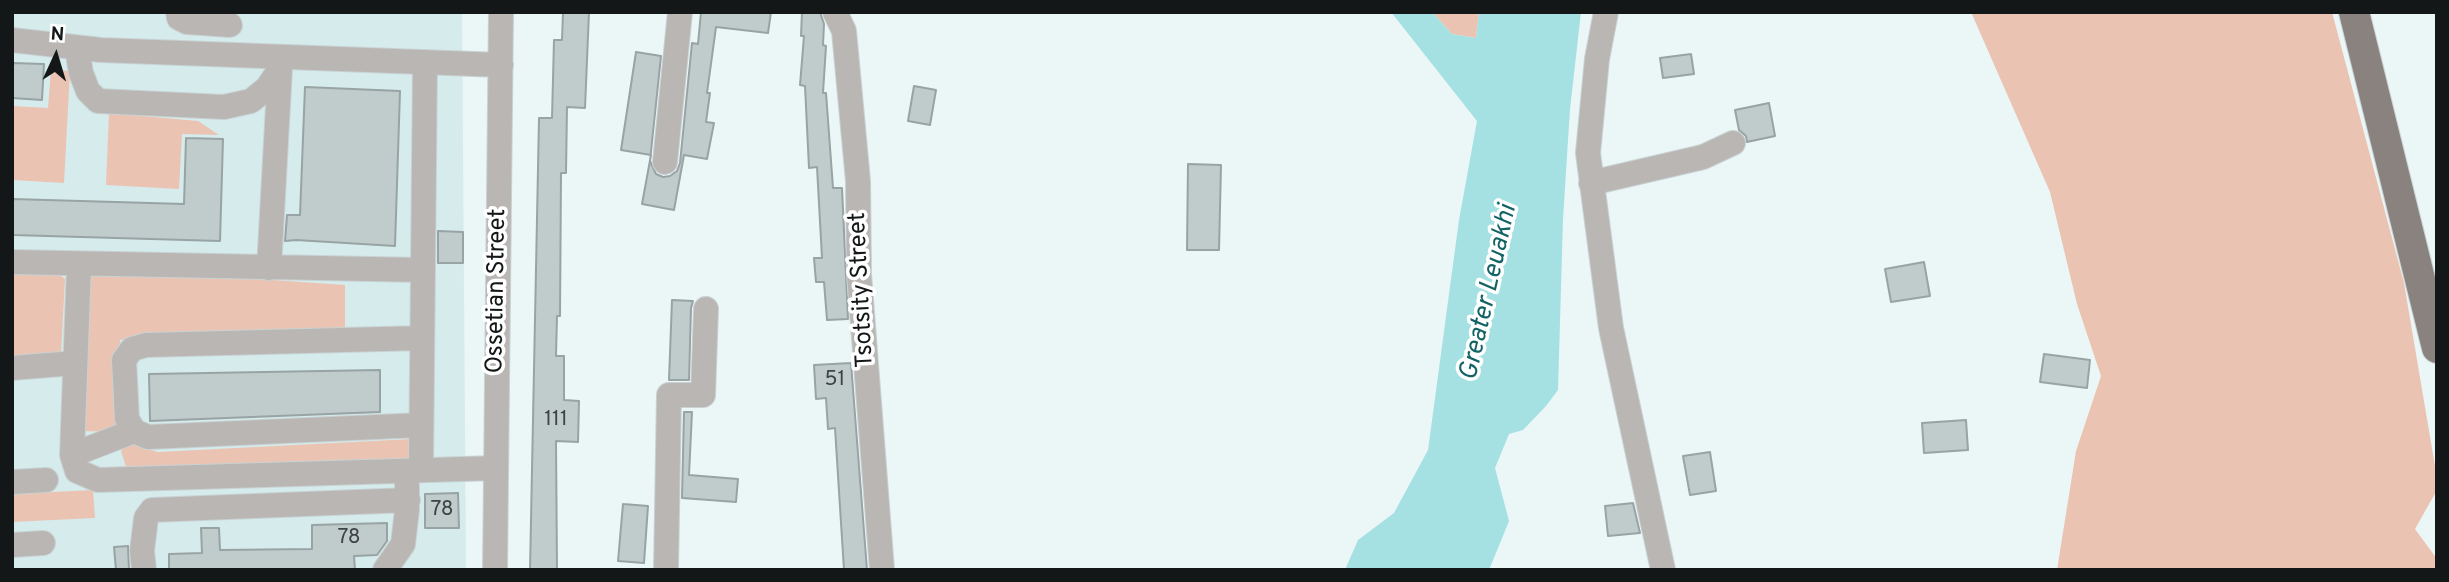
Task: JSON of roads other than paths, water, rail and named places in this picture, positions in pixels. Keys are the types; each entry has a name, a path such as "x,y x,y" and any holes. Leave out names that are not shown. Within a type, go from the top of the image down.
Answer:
{"main road":[{"path":"2354,12 2437,348"}],"street":[{"path":"178,12 179,19 187,22 234,18 229,55"},
{"name":"Ossetian Street","path":"495,570 501,12"},
{"path":"665,162 680,12"},
{"name":"Tsotsity Street","path":"835,12 844,31 858,181 859,274 882,570"},
{"path":"1605,12 1597,60 1588,153 1591,183 1611,328 1663,570"},
{"path":"12,40 78,48 229,55 280,63 425,62 501,65"},
{"path":"78,48 80,73 88,92 98,101 224,107 251,101 267,88 280,63"},
{"path":"385,570 403,544 421,425 425,62"},
{"path":"269,268 280,63"},
{"path":"1591,183 1703,157 1733,143"},
{"path":"12,262 422,270"},
{"path":"79,264 72,455 77,471 98,480 496,468"},
{"path":"666,570 669,395 703,395 706,309"},
{"path":"421,425 148,437 134,431 127,419 124,360 132,349 146,345 422,338"},
{"path":"12,368 74,363"},
{"path":"72,455 134,431"},
{"path":"12,482 46,480"},
{"path":"144,570 142,551 146,518 152,510 408,500"},
{"path":"12,545 43,543"}],"water":[{"name":"Greater Leuakhi","path":"1391,12 1432,12 1452,34 1476,38 1479,12 1581,12 1570,109 1563,219 1558,390 1523,430 1509,434 1495,468 1509,521 1489,570 1345,570 1358,540 1394,513 1428,450 1459,220 1477,121"}]}
